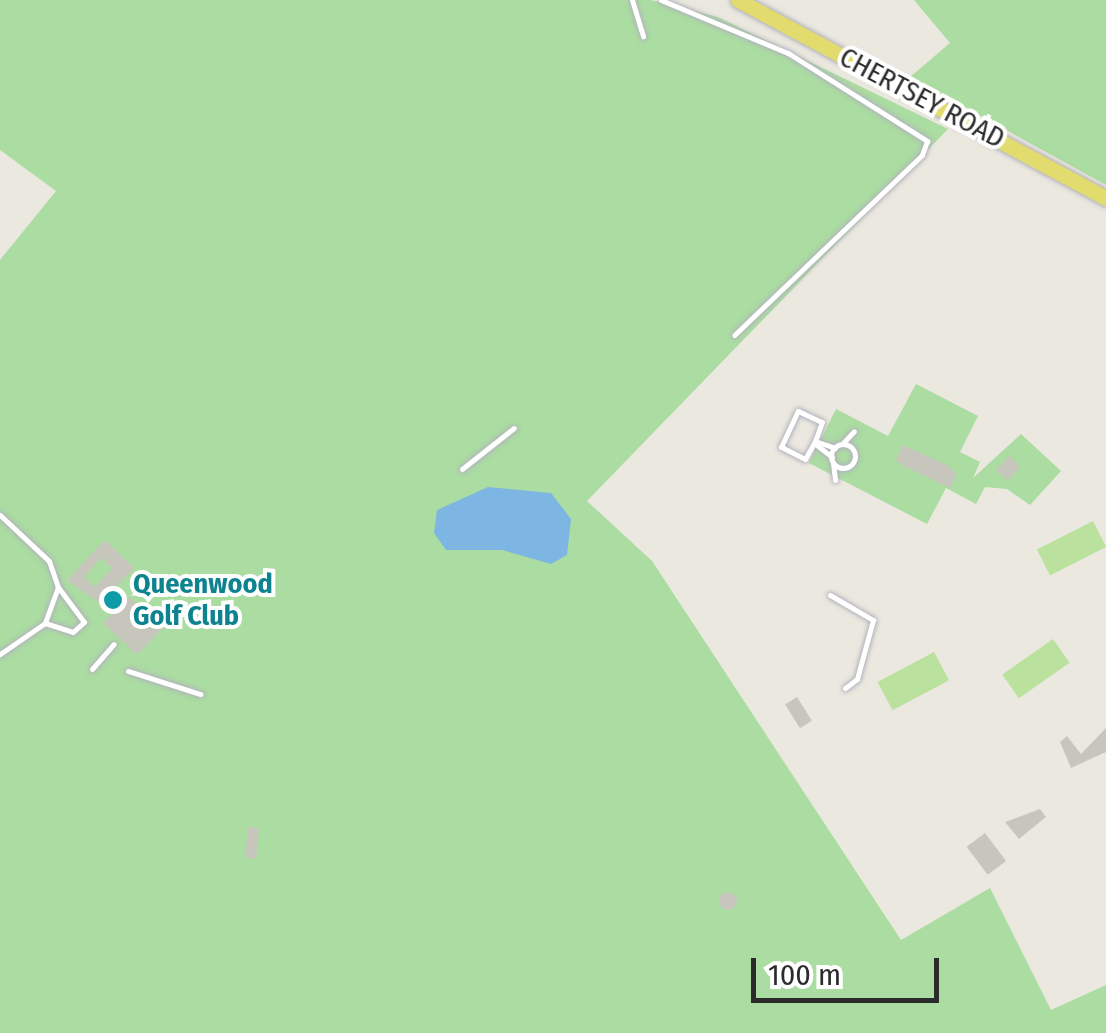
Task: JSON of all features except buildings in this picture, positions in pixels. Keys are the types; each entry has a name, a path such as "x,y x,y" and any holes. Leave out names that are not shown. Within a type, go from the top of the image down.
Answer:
{"main road":[{"name":"CHERTSEY ROAD","path":"741,1 1106,198"}],"lane":[{"path":"632,0 642,36"},
{"path":"661,0 788,53 927,141 922,156 734,334"},
{"path":"798,410 822,422 815,441 838,446 854,460 832,459 814,443 805,459 781,447 798,410"},
{"path":"462,469 514,428"},
{"path":"835,480 832,459 838,446 854,431"},
{"path":"0,516 49,561 58,587 84,622 73,632 45,623"},
{"path":"0,654 45,623 58,587"},
{"path":"830,595 872,620 857,679 846,688"},
{"path":"92,669 114,644"},
{"path":"128,671 200,694"}],"green space":[{"path":"0,0 651,0 718,17 948,129 587,501 652,561 901,940 990,888 1051,1010 1106,985 1106,1033 0,1033 0,260 56,191 0,150"},
{"path":"914,0 1106,0 1106,185 910,77 950,43"},
{"path":"916,384 978,416 960,452 980,462 973,478 1021,434 1061,471 1030,505 1007,489 985,487 976,504 946,488 927,524 809,463 836,409 888,436"},
{"path":"1093,521 1106,547 1050,575 1037,550"},
{"path":"1053,639 1070,663 1019,698 1002,675"},
{"path":"934,652 949,680 893,710 877,682"}],"water":[{"path":"488,487 551,493 571,519 567,555 551,564 502,550 446,550 434,533 437,510"}],"place":[{"name":"Queenwood Golf Club","path":"113,600"}]}
